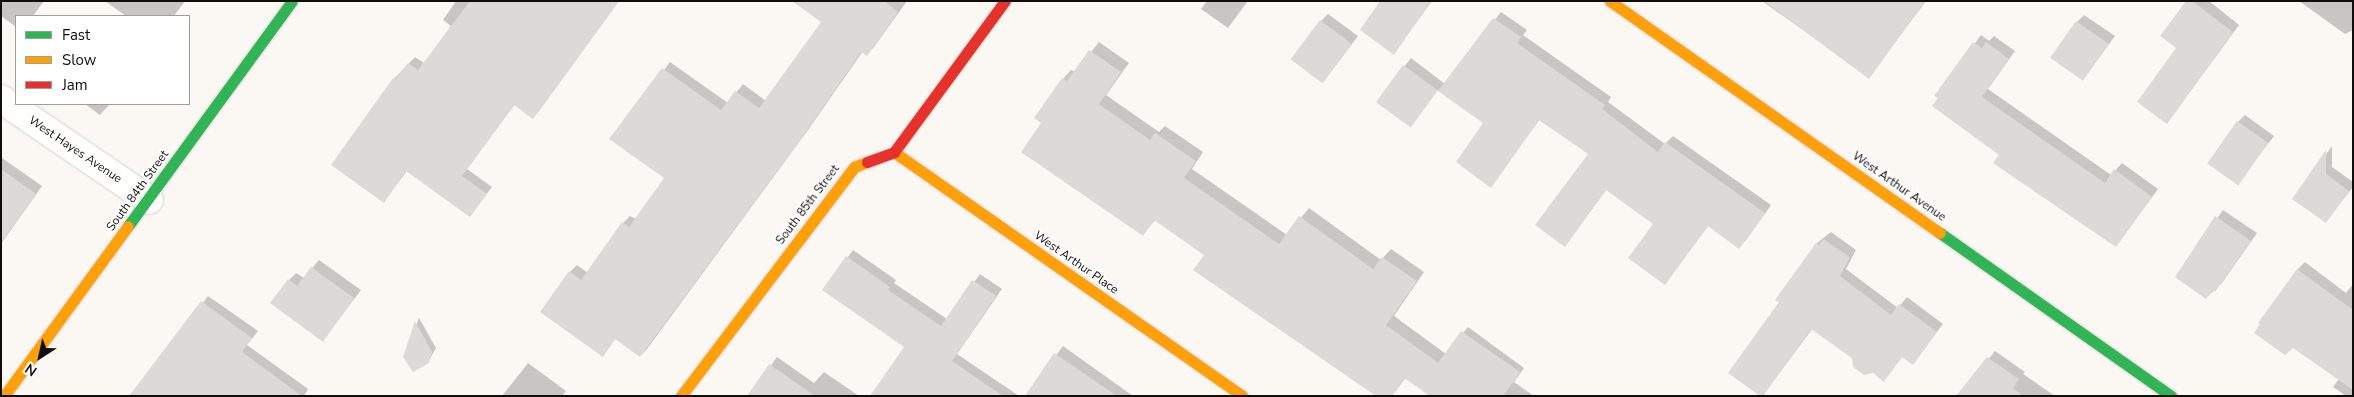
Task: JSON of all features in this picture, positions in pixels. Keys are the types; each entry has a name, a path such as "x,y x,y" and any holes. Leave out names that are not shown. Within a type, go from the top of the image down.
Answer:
{"street":[{"name":"South 84th Street","path":"4,396 149,200 292,1"},
{"path":"894,152 1005,1"},
{"name":"West Arthur Avenue","path":"1610,1 2171,396"},
{"name":"West Hayes Avenue","path":"1,99 149,200"},
{"name":"South 85th Street","path":"681,396 854,167 894,152"},
{"name":"West Arthur Place","path":"894,152 1242,396"}],"building":[{"path":"470,1 619,1 533,119 514,105 462,176 487,194 470,217 406,171 384,203 331,165 393,78 395,80 408,63 418,70"},
{"path":"792,1 884,1 898,12 867,56 861,52 801,139 640,357 615,339 603,357 540,312 569,271 581,280 622,222 629,227 664,178 609,139 662,68 721,110 735,91 759,108 821,22"},
{"path":"1380,1 1431,1 1394,55 1360,30"},
{"path":"1764,1 1925,1 1869,79"},
{"path":"2186,1 2192,1 2233,32 2167,124 2137,102 2176,48 2160,36"},
{"path":"1493,18 1521,37 1517,43 1605,105 1602,109 1658,152 1665,142 1765,213 1739,249 1708,226 1665,285 1628,258 1653,224 1606,190 1565,247 1535,225 1588,154 1539,120 1491,188 1456,162 1483,123 1438,91"},
{"path":"1320,20 1352,44 1322,83 1291,59"},
{"path":"2076,21 2109,44 2083,81 2050,58"},
{"path":"1973,42 1982,48 1986,42 2009,59 1982,97 2105,183 2114,169 2152,197 2116,247 1993,163 1999,155 1932,106 1938,98 1934,96"},
{"path":"1089,50 1121,72 1099,104 1150,140 1155,133 1196,161 1184,178 1279,244 1299,216 1373,269 1382,257 1417,281 1386,325 1438,363 1461,331 1520,372 1503,396 1430,396 1404,378 1392,396 1376,396 1193,270 1204,255 1154,220 1143,236 1021,152 1041,123 1034,118 1062,78 1067,81"},
{"path":"1403,65 1438,90 1411,127 1376,102"},
{"path":"2237,121 2268,143 2238,185 2207,164"},
{"path":"2326,150 2326,174 2349,191 2326,223 2292,199"},
{"path":"1,169 36,194 1,243"},
{"path":"2215,216 2251,241 2215,292 2213,290 2206,299 2175,277"},
{"path":"1823,239 1850,257 1840,276 1891,315 1899,304 1937,332 1913,365 1902,357 1884,382 1873,373 1864,375 1853,367 1852,358 1811,329 1763,396 1760,396 1728,373 1779,302 1775,300 1816,243 1819,245"},
{"path":"846,256 890,287 888,290 941,326 972,280 996,296 952,361 1003,396 870,396 904,347 822,290"},
{"path":"311,267 354,298 323,342 270,303 288,279 297,286"},
{"path":"2297,269 2353,310 2353,390 2293,348 2285,355 2254,333 2260,324 2258,323"},
{"path":"201,301 252,338 242,352 302,396 129,396"},
{"path":"415,321 432,352 429,363 413,372 403,357"},
{"path":"1054,353 1117,396 1025,396"},
{"path":"1987,357 2019,379 2013,388 2023,396 1956,396"},
{"path":"769,364 815,396 747,396"}],"traffic: fast":[{"path":"128,226 292,1"},
{"path":"1940,233 2171,396"}],"traffic: slow":[{"path":"1610,1 1940,233"},
{"path":"894,152 1242,396"},
{"path":"681,396 854,167 867,162"},
{"path":"4,396 128,226"}],"traffic: jam":[{"path":"867,162 894,152 1005,1"}]}
